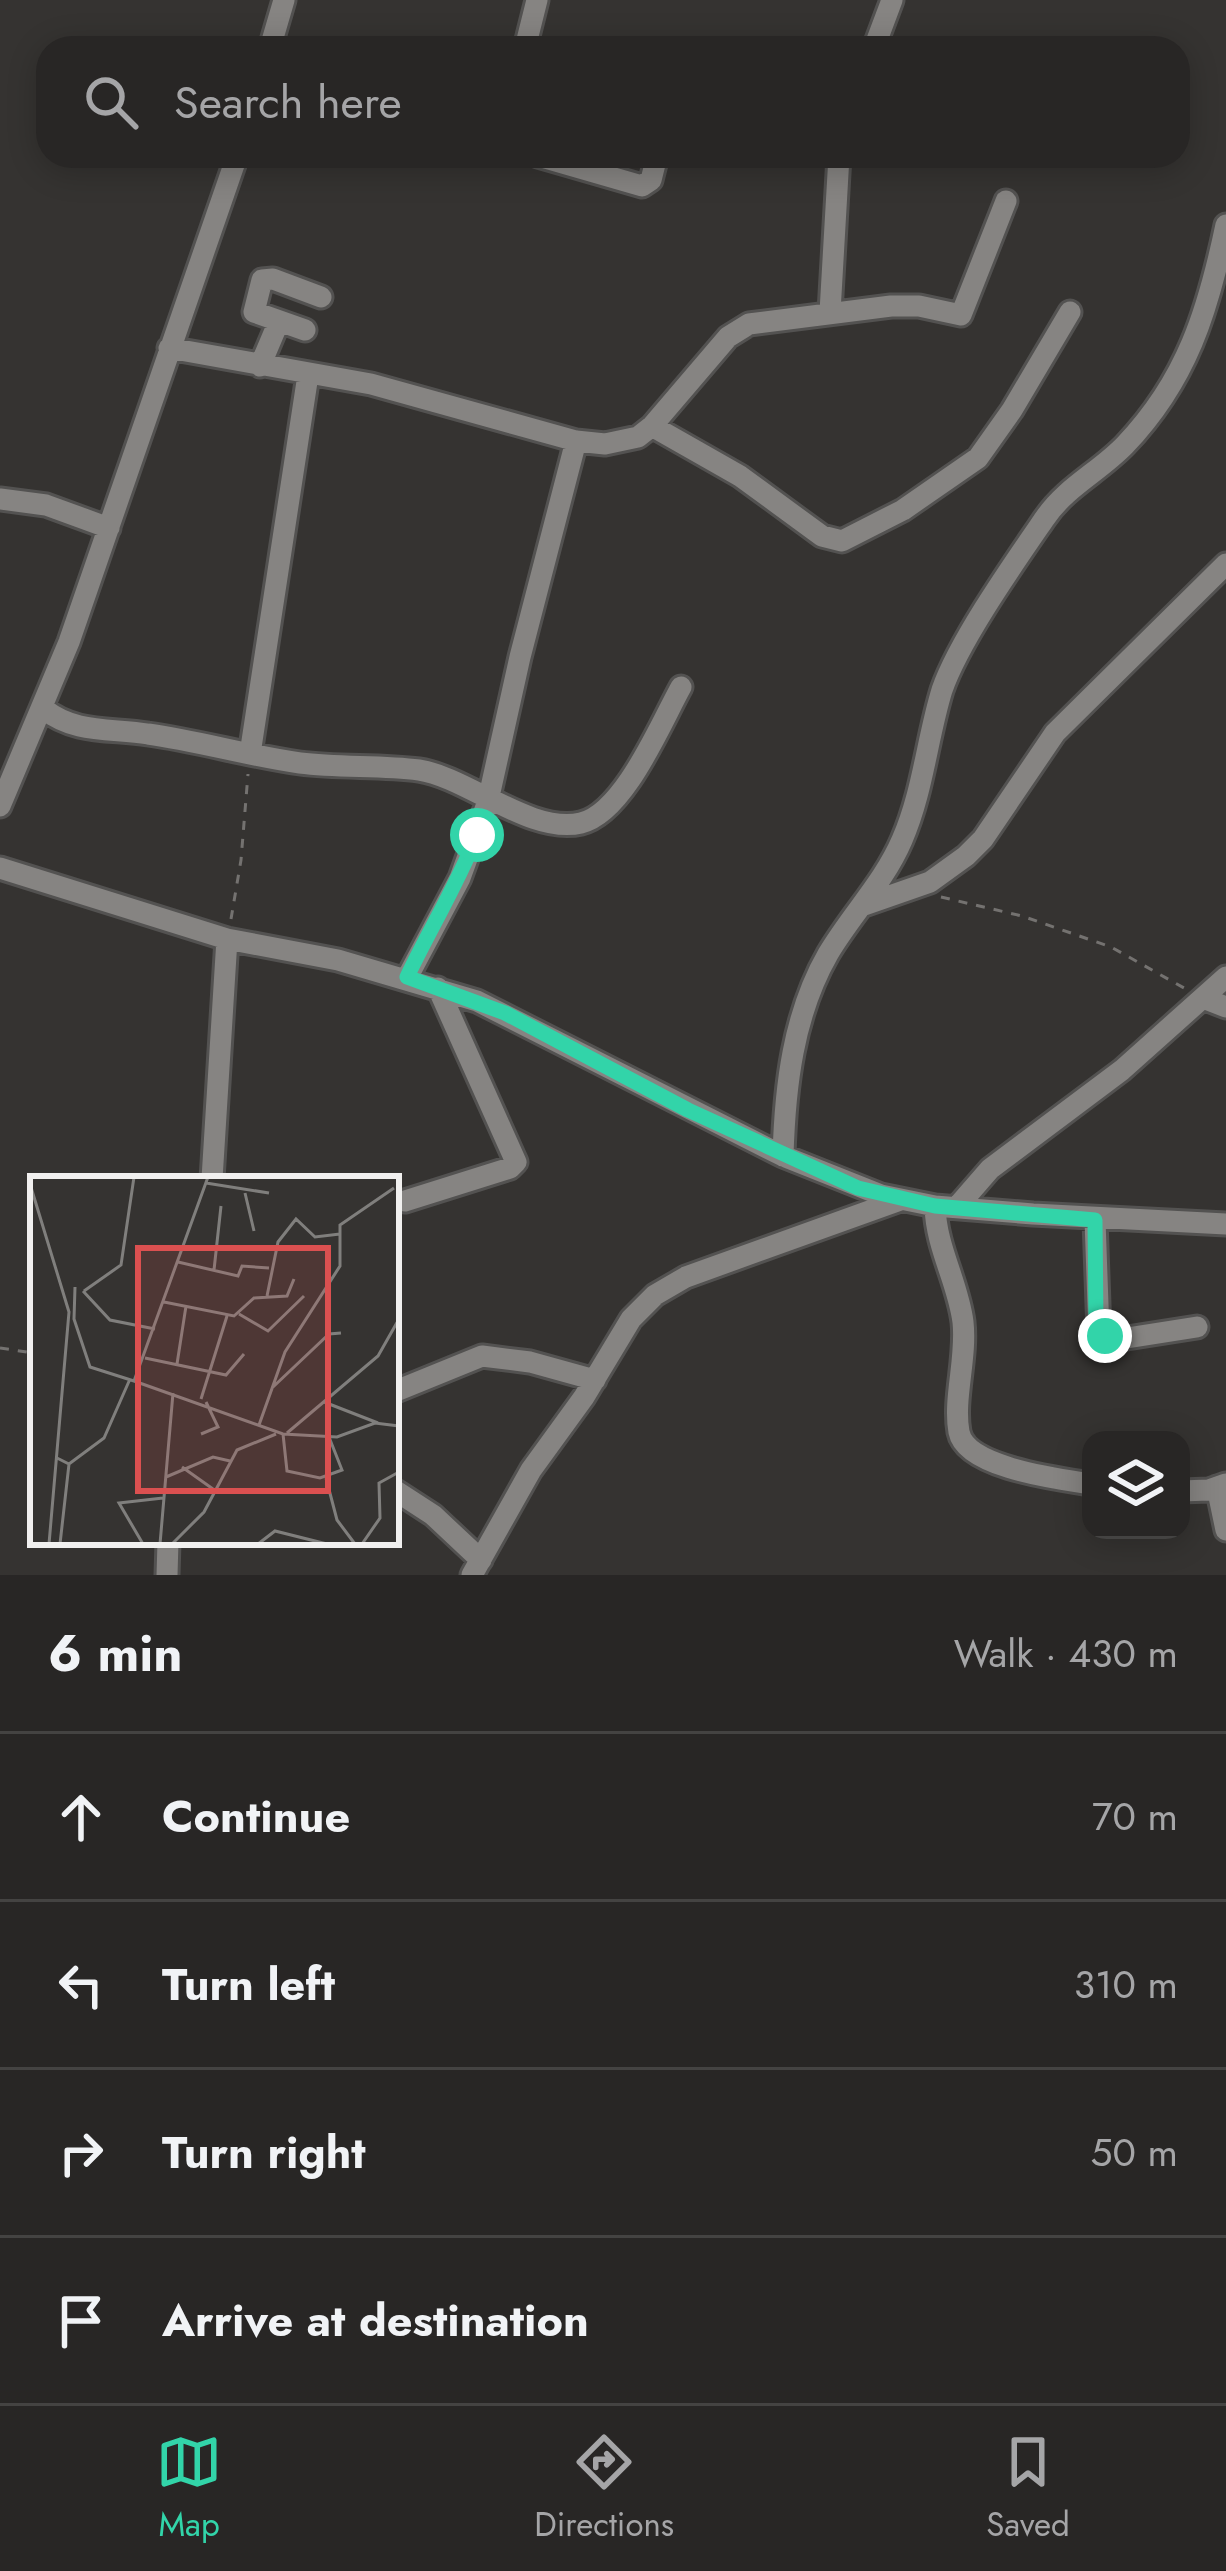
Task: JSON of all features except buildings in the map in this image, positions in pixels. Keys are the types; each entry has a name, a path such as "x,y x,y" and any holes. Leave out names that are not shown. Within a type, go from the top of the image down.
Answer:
{"street":[{"path":"274,36 284,0"},
{"path":"528,36 537,0"},
{"path":"878,36 892,0"},
{"path":"0,806 44,710 233,168"},
{"path":"581,168 642,185 650,180 654,168"},
{"path":"830,312 838,168"},
{"path":"169,348 370,384 576,441 621,442 652,426 715,350 740,328 769,319 908,305 961,315 1006,201"},
{"path":"782,1156 784,1101 807,994 899,846 910,820 941,695 961,651 1056,502 1132,438 1180,368 1201,330 1226,226"},
{"path":"305,330 253,310 264,278 321,297"},
{"path":"652,426 740,476 822,536 842,541 903,510 978,458 1070,312"},
{"path":"260,366 279,321"},
{"path":"250,754 308,375"},
{"path":"407,977 460,878 488,801 576,441"},
{"path":"0,499 46,505 109,528"},
{"path":"864,905 930,882 966,856 983,839 1055,733 1226,564"},
{"path":"44,710 77,728 148,734 303,763 432,772 457,779 488,801 568,825 595,817 623,789 681,687"},
{"path":"0,868 227,939 407,977 438,988 505,1013 782,1156 858,1188 946,1206 1095,1220 1226,1225"},
{"path":"212,1176 227,939"},
{"path":"1082,1482 986,1460 964,1445 959,1430 965,1359 962,1316 939,1245 946,1206 1122,1070 1226,977"},
{"path":"406,1202 510,1168 515,1162 438,988"},
{"path":"1203,998 1226,1006"},
{"path":"399,1493 434,1515 476,1567 531,1470 595,1380 631,1319 655,1295 686,1277 901,1200"},
{"path":"1095,1220 1099,1333 1127,1338 1198,1327"},
{"path":"399,1390 482,1356 530,1362 595,1380"},
{"path":"1190,1490 1222,1485 1226,1530"},
{"path":"167,1575 168,1545"}],"path":[{"path":"227,939 241,860 250,754"},
{"path":"910,890 1022,916 1111,947 1203,998"},
{"path":"0,1348 30,1353"}],"route":[{"path":"477,835 460,878 407,977 505,1013 688,1110 858,1188 935,1206 1095,1220 1096,1323 1105,1336"}]}
